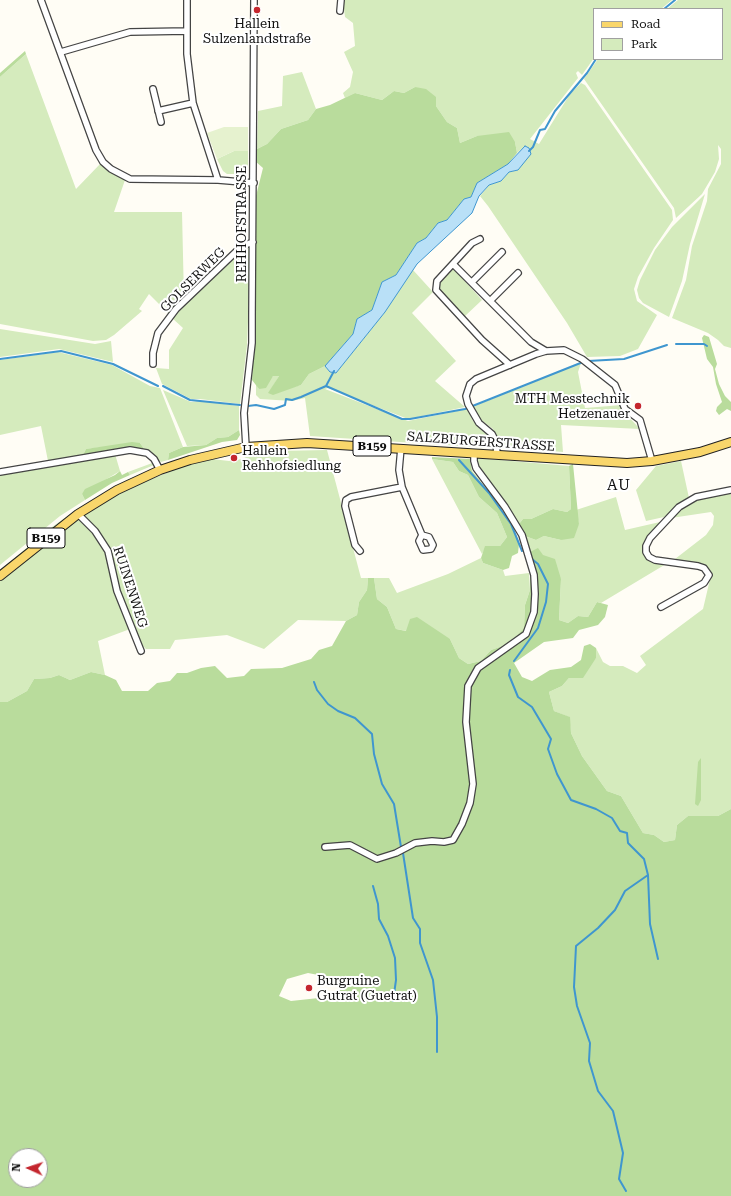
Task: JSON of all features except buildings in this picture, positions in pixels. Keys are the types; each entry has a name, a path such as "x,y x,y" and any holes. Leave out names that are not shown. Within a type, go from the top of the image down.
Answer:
{"main road":[{"name":"SALZBURGERSTRASSE","path":"0,576 78,514 117,490 160,470 190,460 246,448 307,443 474,457 497,455 601,463 652,461 700,452 731,442"}],"street":[{"path":"41,0 96,150 103,162 111,170 130,179 218,180 254,183"},
{"path":"187,0 189,76 193,103 218,180"},
{"name":"REHHOFSTRASSE","path":"246,448 244,412 252,343 254,0"},
{"path":"340,11 341,0"},
{"path":"61,52 115,35 130,32 187,31"},
{"path":"153,90 161,122"},
{"path":"158,111 193,103"},
{"path":"480,239 472,243 455,260 454,264 437,281 436,290 482,340 510,365"},
{"name":"GOLSERWEG","path":"153,364 153,353 158,333 176,310 242,246 253,242"},
{"path":"472,282 502,252"},
{"path":"454,264 531,342 546,351"},
{"path":"490,301 518,273"},
{"path":"497,455 496,442 492,434 479,423 468,404 466,396 470,384 476,379 546,351 564,350 574,354 615,385 625,409 640,420 652,461"},
{"path":"0,472 130,450 147,453 154,459 160,470"},
{"path":"401,450 399,470 402,487 422,535"},
{"path":"325,847 350,845 376,858 396,853 415,843 432,841 444,842 453,840 462,824 470,803 473,784 466,722 468,686 478,668 526,634 534,612 535,594 534,575 522,535 505,507 480,475 474,457"},
{"path":"360,551 355,545 345,506 346,500 351,497 402,487"},
{"path":"661,607 704,583 709,575 704,568 698,566 655,560 649,557 646,552 646,546 650,538 680,507 696,497 731,490"},
{"name":"RUINENWEG","path":"78,514 95,531 108,551 117,591 141,651"}],"green space":[{"path":"343,0 672,0 662,8 593,8 593,59 582,75 578,71 576,73 578,78 530,139 539,144 570,94 581,83 585,85 672,210 673,220 654,248 638,277 634,289 637,301 657,315 638,349 620,356 587,357 567,323 480,196 489,185 501,181 509,172 518,170 525,146 517,153 515,142 477,136 460,143 457,128 447,122 436,106 415,87 404,93 394,91 382,100 355,93 345,98 343,93 350,87 353,72 344,52 355,46 353,23 345,17"},
{"path":"678,0 731,0 731,348 724,346 708,333 672,318 686,280 692,246 707,201 708,189 721,164 721,149 718,145 719,159 715,172 702,194 676,218 674,208 584,79 597,60 723,60 723,8 668,8"},
{"path":"25,51 26,54 0,77 0,73"},
{"path":"26,54 76,189 101,163 110,172 125,180 114,212 182,212 184,299 170,315 149,294 139,309 142,311 106,340 93,341 0,324 0,77"},
{"path":"302,72 316,109 308,120 281,129 267,144 257,149 258,111 282,106 283,76"},
{"path":"415,87 426,89 436,97 436,106 447,122 457,128 460,143 477,136 509,132 515,142 517,153 508,164 477,183 471,197 464,199 447,220 438,223 426,238 417,243 396,275 382,282 372,310 357,319 353,334 325,366 309,374 301,385 273,395 268,393 279,376 273,376 266,388 259,389 252,380 256,297 256,196 263,168 255,161 257,149 267,144 281,129 308,120 316,109 330,105 355,93 382,100 394,91 404,93"},
{"path":"224,127 248,127 248,151 234,151 217,159 207,133"},
{"path":"234,151 248,151 248,174 227,174 223,171 217,159"},
{"path":"705,194 690,244 682,281 669,317 643,303 639,298 637,290 640,280 655,250 672,227"},
{"path":"248,246 249,298 247,345 240,404 191,399 162,384 156,368 169,369 169,350 183,328 172,318 182,306 244,247"},
{"path":"453,268 482,300 464,317 439,290 439,281"},
{"path":"413,270 433,292 412,313 456,361 435,381 465,407 408,419 328,388 325,389 408,421 467,409 473,421 489,436 491,443 490,448 310,436 305,398 292,401 260,399 256,395 256,384 259,389 273,376 279,376 269,393 301,385 309,374 325,366 330,372 336,373 385,312"},
{"path":"0,329 95,344 111,341 113,362 59,349 0,357"},
{"path":"704,335 709,337 717,364 715,369 719,384 725,396 731,402 731,411 727,409 719,415 716,411 717,407 722,402 716,384 713,367 707,359 702,338"},
{"path":"58,352 112,365 150,386 160,388 183,447 169,453 168,460 161,462 145,450 140,443 86,449 83,455 48,461 41,426 0,435 0,360"},
{"path":"581,363 578,372 585,408 622,405 625,413 640,429 561,425 563,452 500,447 493,429 480,419 472,407"},
{"path":"163,390 191,402 200,401 239,406 239,430 228,437 217,438 206,445 187,446"},
{"path":"239,430 240,435 237,440 222,442 168,460 169,453 183,447 206,445 217,438 228,437"},
{"path":"132,442 140,443 145,450 132,448 88,456 83,455 86,449"},
{"path":"272,447 276,451 327,450 361,578 368,578 367,590 359,602 357,615 346,621 298,620 264,649 227,635 175,640 170,649 146,649 140,643 119,593 114,565 105,540 85,517 85,513 130,488 193,462 212,459 229,461 242,459 261,450"},
{"path":"115,454 120,471 82,494 85,500 60,516 0,565 0,474"},
{"path":"432,457 470,459 472,471 494,498 511,524 519,544 518,553 512,556 509,568 503,570 483,563 481,558 485,546 500,546 507,537 497,513 479,497 468,475 459,471 453,462 432,459"},
{"path":"477,458 569,466 571,509 567,512 553,509 531,519 523,519 519,524 478,469 475,461"},
{"path":"432,459 453,462 459,471 468,475 479,497 497,513 507,537 500,546 486,547 482,554"},
{"path":"681,461 689,498 664,517 646,521 636,490 656,466"},
{"path":"155,462 154,465 130,475 128,472"},
{"path":"573,464 579,524 574,538 561,540 544,536 536,540 525,536 519,524 523,519 531,519 553,509 567,512 571,509 569,466"},
{"path":"153,469 76,511 0,572 0,570 52,527 76,510 125,481"},
{"path":"120,471 122,475 128,472 130,475 112,483 85,500 82,494 85,489 115,475"},
{"path":"731,492 731,809 718,816 688,816 677,825 675,840 664,842 654,835 643,833 621,796 607,791 582,756 571,733 569,717 554,711 549,692 562,686 569,678 596,658 596,648 603,662 610,666 623,666 637,673 646,665 640,656 703,609 711,575 710,571 704,566 675,559 706,535 713,525 714,516 711,512 671,518 676,512 696,499"},
{"path":"616,497 625,530 660,522 643,544 643,551 648,559 666,564 601,603 597,602 588,617 578,616 568,623 559,620 561,579 530,552 525,536 536,540 544,536 561,540 579,524 576,510"},
{"path":"75,520 79,520 84,523 101,541 107,552 130,629 98,641 105,675 91,672 70,680 59,675 50,678 34,679 27,691 7,702 0,702 0,581"},
{"path":"538,548 543,555 555,559 561,579 559,620 568,623 578,616 588,617 597,602 608,605 605,617 598,625 579,630 573,638 544,642 514,663 522,677 532,681 550,670 571,667 581,660 584,646 590,644 596,648 596,658 583,678 569,678 562,686 549,692 554,711 570,717 571,733 582,756 607,791 621,796 643,833 654,835 664,842 675,840 677,825 688,816 718,816 731,809 731,1196 0,1196 0,702 7,702 27,691 34,679 50,678 59,675 70,680 91,672 105,675 116,680 122,691 148,691 157,683 170,681 177,673 187,673 201,668 215,666 227,678 244,676 251,669 282,668 311,659 319,650 332,646 346,621 357,615 359,602 367,590 368,578 374,578 377,599 387,607 396,629 406,631 410,619 417,617 450,639 459,658 468,664 481,661 491,650 508,644 524,628 525,605 530,590 530,552","holes":["308,973 344,980 343,988 328,997 291,1001 279,996 287,979"]},
{"path":"481,558 483,563 503,570 505,576 529,573 530,590 525,605 524,628 508,644 491,650 481,661 468,664 459,658 450,639 396,629 387,607 377,599 374,578 389,578 397,593 448,574"},
{"path":"701,758 701,800 698,806 695,804 698,762"}],"water":[{"path":"525,146 529,148 531,154 518,170 509,172 501,181 489,185 479,196 472,213 417,264 385,312 336,373 330,372 325,366 353,334 357,319 372,310 382,282 396,275 417,243 426,238 438,223 447,220 464,199 471,197 477,183 508,164"}],"waterway":[{"path":"665,8 675,0"},
{"path":"529,151 533,147 540,130 545,129 555,111 587,73 595,60"},
{"path":"676,344 704,344 707,346"},
{"path":"588,361 624,359 667,345"},
{"path":"0,359 61,351 113,364 158,386"},
{"path":"326,386 402,419 410,419 465,409 583,362"},
{"path":"248,406 256,405 274,409 285,405 286,399 292,400 326,386 334,371"},
{"path":"163,386 190,400 240,405"},
{"path":"459,460 489,493 511,524 522,551"},
{"path":"514,661 538,628 546,602 548,584 538,564 532,559"},
{"path":"510,670 509,675 518,697 532,707 551,739 548,749 557,774 571,800 596,809 612,818 620,831 627,833 628,843 644,859 648,875 650,924 658,959"},
{"path":"314,682 317,690 328,704 338,711 355,718 372,734 374,754 382,784 394,804 401,847"},
{"path":"403,853 413,918 420,929 420,943 433,980 437,1017 437,1052"},
{"path":"626,1191 619,1179 623,1153 613,1111 598,1091 589,1061 590,1043 577,1006 574,987 576,946 598,928 615,910 625,891 648,875"},
{"path":"373,886 378,904 379,919 388,936 395,958 396,980 393,1001"}],"place":[{"name":"Hallein Sulzenlandstraße","path":"257,10"},
{"name":"MTH Messtechnik Hetzenauer","path":"638,406"},
{"name":"Hallein Rehhofsiedlung","path":"234,458"},
{"name":"Burgruine Gutrat (Guetrat)","path":"309,988"}],"district":[{"name":"AU","path":"619,486"}]}
